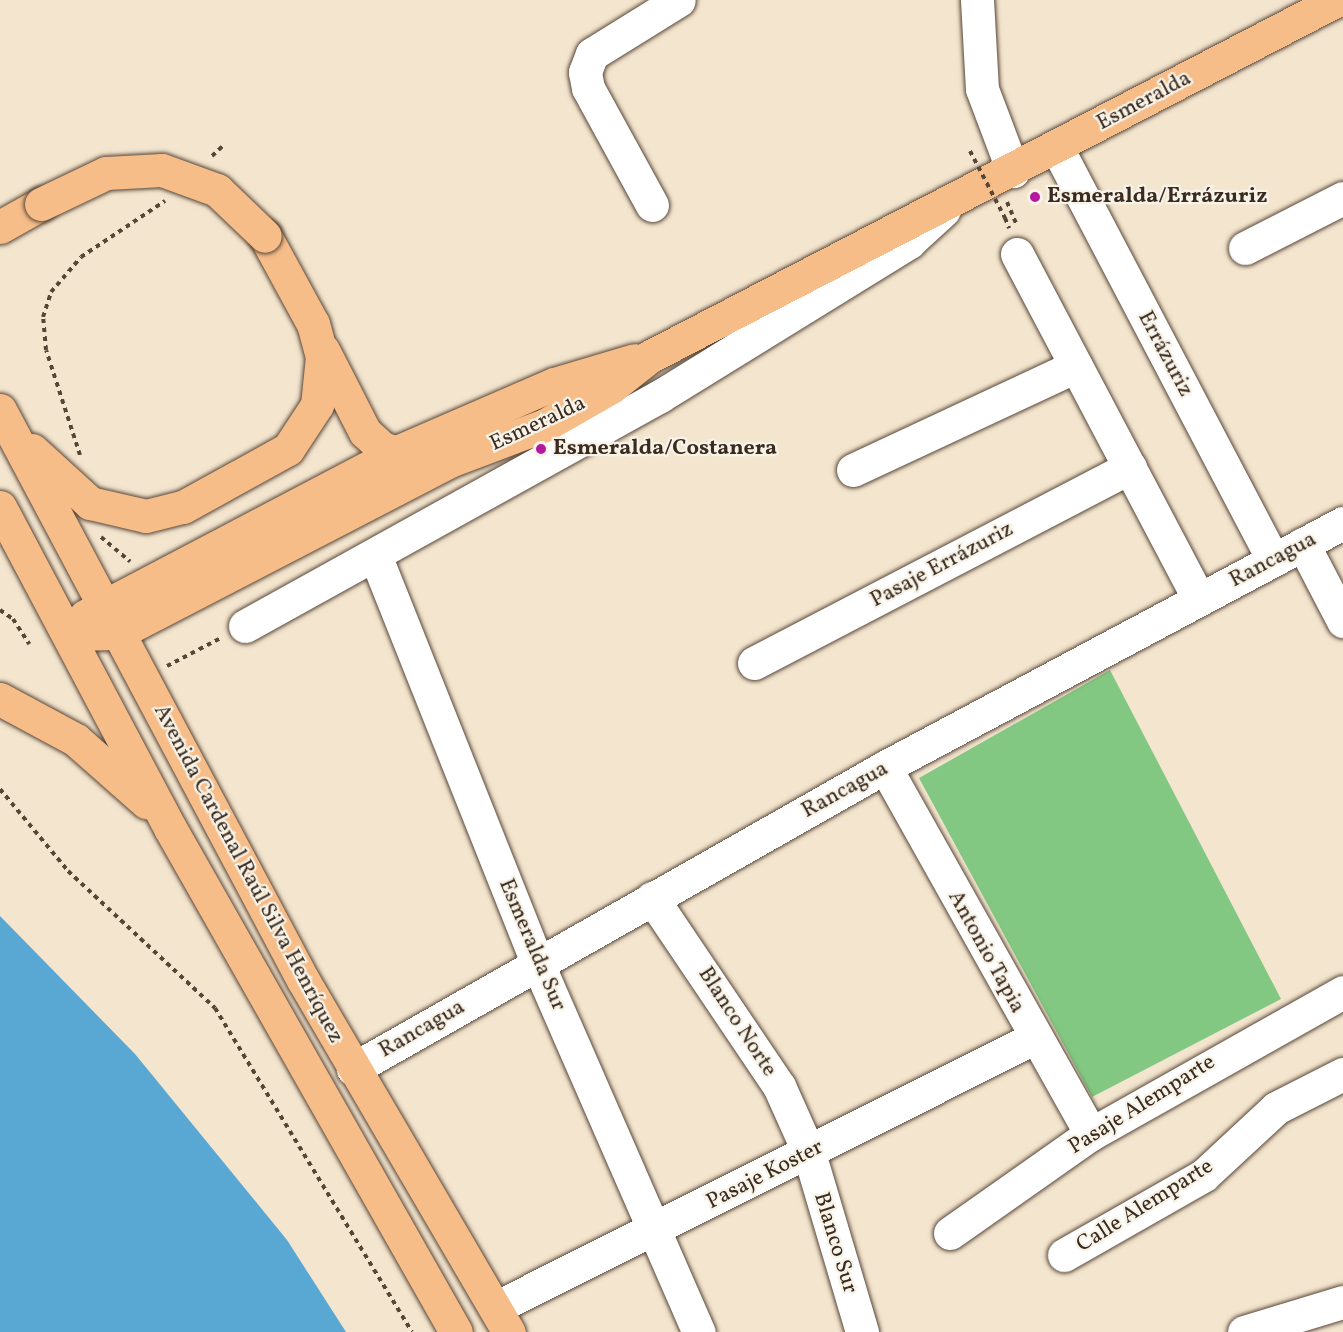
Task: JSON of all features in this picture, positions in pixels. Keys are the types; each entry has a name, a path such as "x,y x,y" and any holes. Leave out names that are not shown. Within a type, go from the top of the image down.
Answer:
{"main road":[{"name":"Esmeralda","path":"118,633 452,460 571,412 649,357 952,203 1337,0"},
{"path":"0,227 87,179 143,168 201,180 235,203 265,236 288,272 318,340 365,432 395,453 452,460"},
{"path":"0,409 72,492 117,513 165,513 273,459 301,436 317,405 323,372 318,340"},
{"path":"68,634 103,605 395,453 554,384 649,357"},
{"name":"Avenida Cardenal Raúl Silva Henríquez","path":"0,409 353,1069 502,1320"},
{"name":"Avenida Cardenal Raúl Silva Henríquez","path":"0,507 170,828 456,1332"},
{"path":"68,634 118,633"},
{"path":"0,699 76,740 170,828"}],"street":[{"path":"652,205 588,88 585,72 592,54 679,0"},
{"path":"977,0 982,89 1012,171"},
{"name":"Errázuriz","path":"1057,148 1273,560"},
{"path":"1245,248 1343,198"},
{"name":"Esmeralda","path":"245,626 660,396 909,242 952,203"},
{"path":"1017,254 1199,599"},
{"path":"853,470 1076,366"},
{"name":"Pasaje Errázuriz","path":"754,663 1130,467"},
{"name":"Rancagua","path":"353,1069 537,962 885,767 1343,523"},
{"path":"1303,544 1343,621"},
{"name":"Esmeralda Sur","path":"375,555 537,962 657,1229 699,1332"},
{"name":"Antonio Tapia","path":"885,767 1034,1038 1091,1134"},
{"name":"Blanco Norte","path":"652,898 748,1035 809,1153"},
{"name":"Pasaje Alemparte","path":"950,1233 1091,1134 1343,992"},
{"name":"Pasaje Koster","path":"502,1320 657,1229 1034,1038"},
{"name":"Calle Alemparte","path":"1064,1255 1204,1175 1276,1108 1343,1074"},
{"name":"Blanco Sur","path":"809,1153 862,1332"},
{"path":"1244,1332 1331,1308"}],"path":[{"path":"207,160 224,145"},
{"path":"970,152 1005,218"},
{"path":"72,492 82,470 81,456 46,351 43,317 48,301 81,257 174,192"},
{"path":"92,531 117,548 147,582"},
{"path":"0,610 13,619 29,644"},
{"path":"141,675 245,626"},
{"path":"0,789 68,871 215,1008 412,1332"}],"green space":[{"path":"1110,670 1281,999 1092,1097 919,778"}],"water":[{"path":"0,916 135,1054 287,1240 346,1332 0,1332"}],"place":[{"name":"Esmeralda/Errázuriz","path":"1035,197"},
{"name":"Esmeralda/Costanera","path":"541,449"}]}
